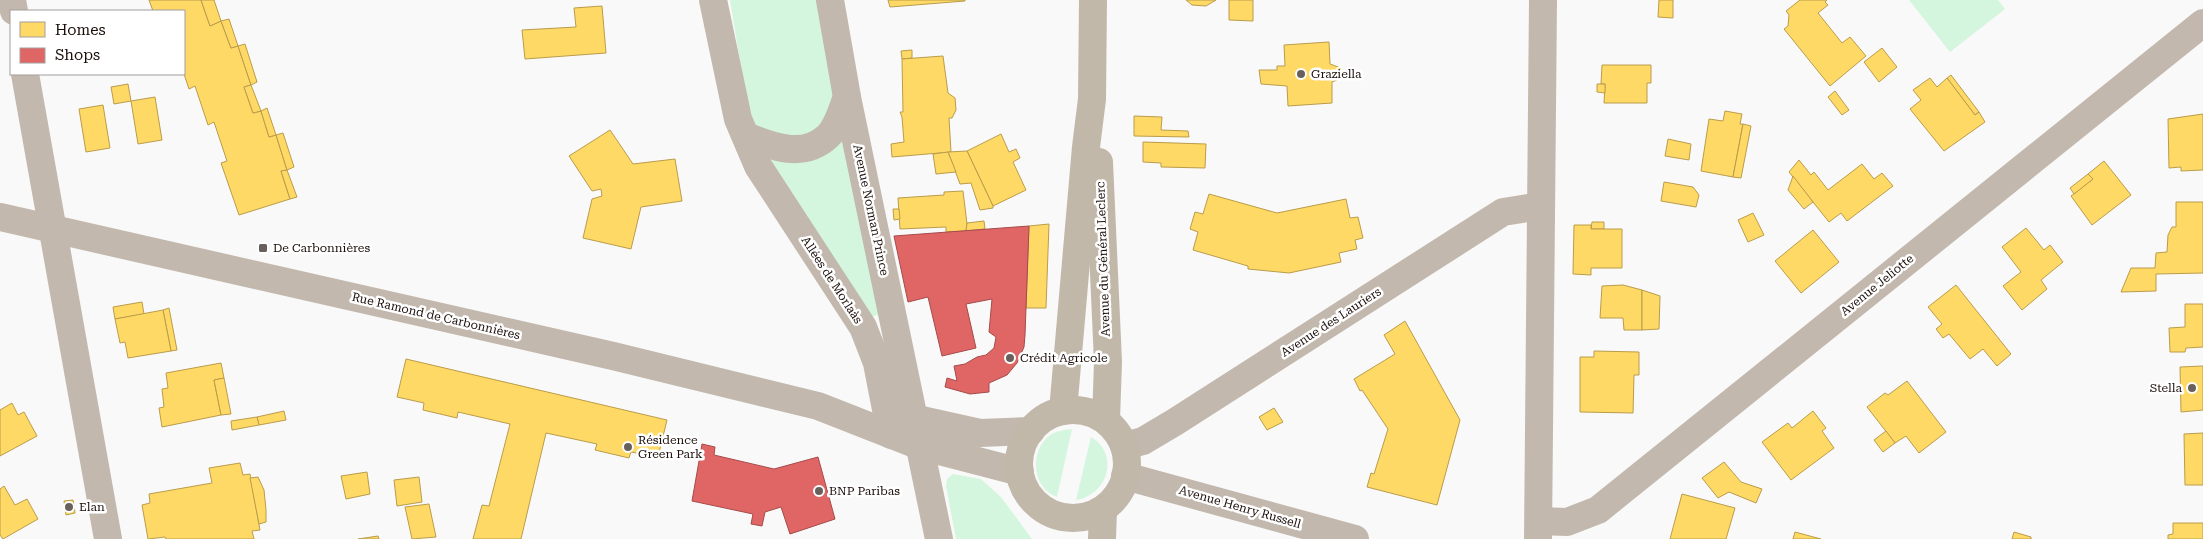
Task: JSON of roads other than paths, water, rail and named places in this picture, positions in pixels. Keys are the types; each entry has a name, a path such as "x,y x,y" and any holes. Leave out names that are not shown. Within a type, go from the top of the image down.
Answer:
{"main road":[{"name":"Avenue du Général Leclerc","path":"1062,410 1092,99 1093,0"},
{"name":"Avenue du Général Leclerc","path":"1092,99 1098,141 1107,343 1106,420"},
{"path":"1062,410 1082,410 1106,420 1118,434 1124,446 1127,466 1122,486 1113,500 1103,510 1083,517 1066,528 1035,502 1025,488 1020,472 1020,455 1026,437 1038,423 1062,410"},
{"path":"1102,539 1103,510"}],"street":[{"name":"Allées de Morlaàs","path":"714,0 738,119 758,166 863,327 877,363 889,424"},
{"name":"Avenue Norman Prince","path":"830,0 847,97 915,419"},
{"path":"1538,530 1543,0"},
{"name":"Avenue Jeliotte","path":"1538,530 1567,522 1598,510 2203,23"},
{"path":"25,75 108,539"},
{"path":"746,136 779,149 798,150 812,145 828,136 836,125 847,97"},
{"name":"Avenue des Lauriers","path":"1124,446 1143,441 1175,422 1502,212 1541,206"},
{"name":"Rue Ramond de Carbonnières","path":"0,217 613,356 818,406 889,424 920,446 1020,472"},
{"path":"915,419 939,539"},
{"name":"Rue Ramond de Carbonnières","path":"889,424 915,419 980,433 1031,431"},
{"name":"Avenue Henry Russell","path":"1125,476 1355,539"}],"place":[{"name":"Graziella","path":"1301,74"},
{"name":"De Carbonnières","path":"263,248"},
{"name":"Crédit Agricole","path":"1010,358"},
{"name":"Stella","path":"2192,388"},
{"name":"Résidence Green Park","path":"628,447"},
{"name":"BNP Paribas","path":"819,491"},
{"name":"Elan","path":"69,507"}]}
